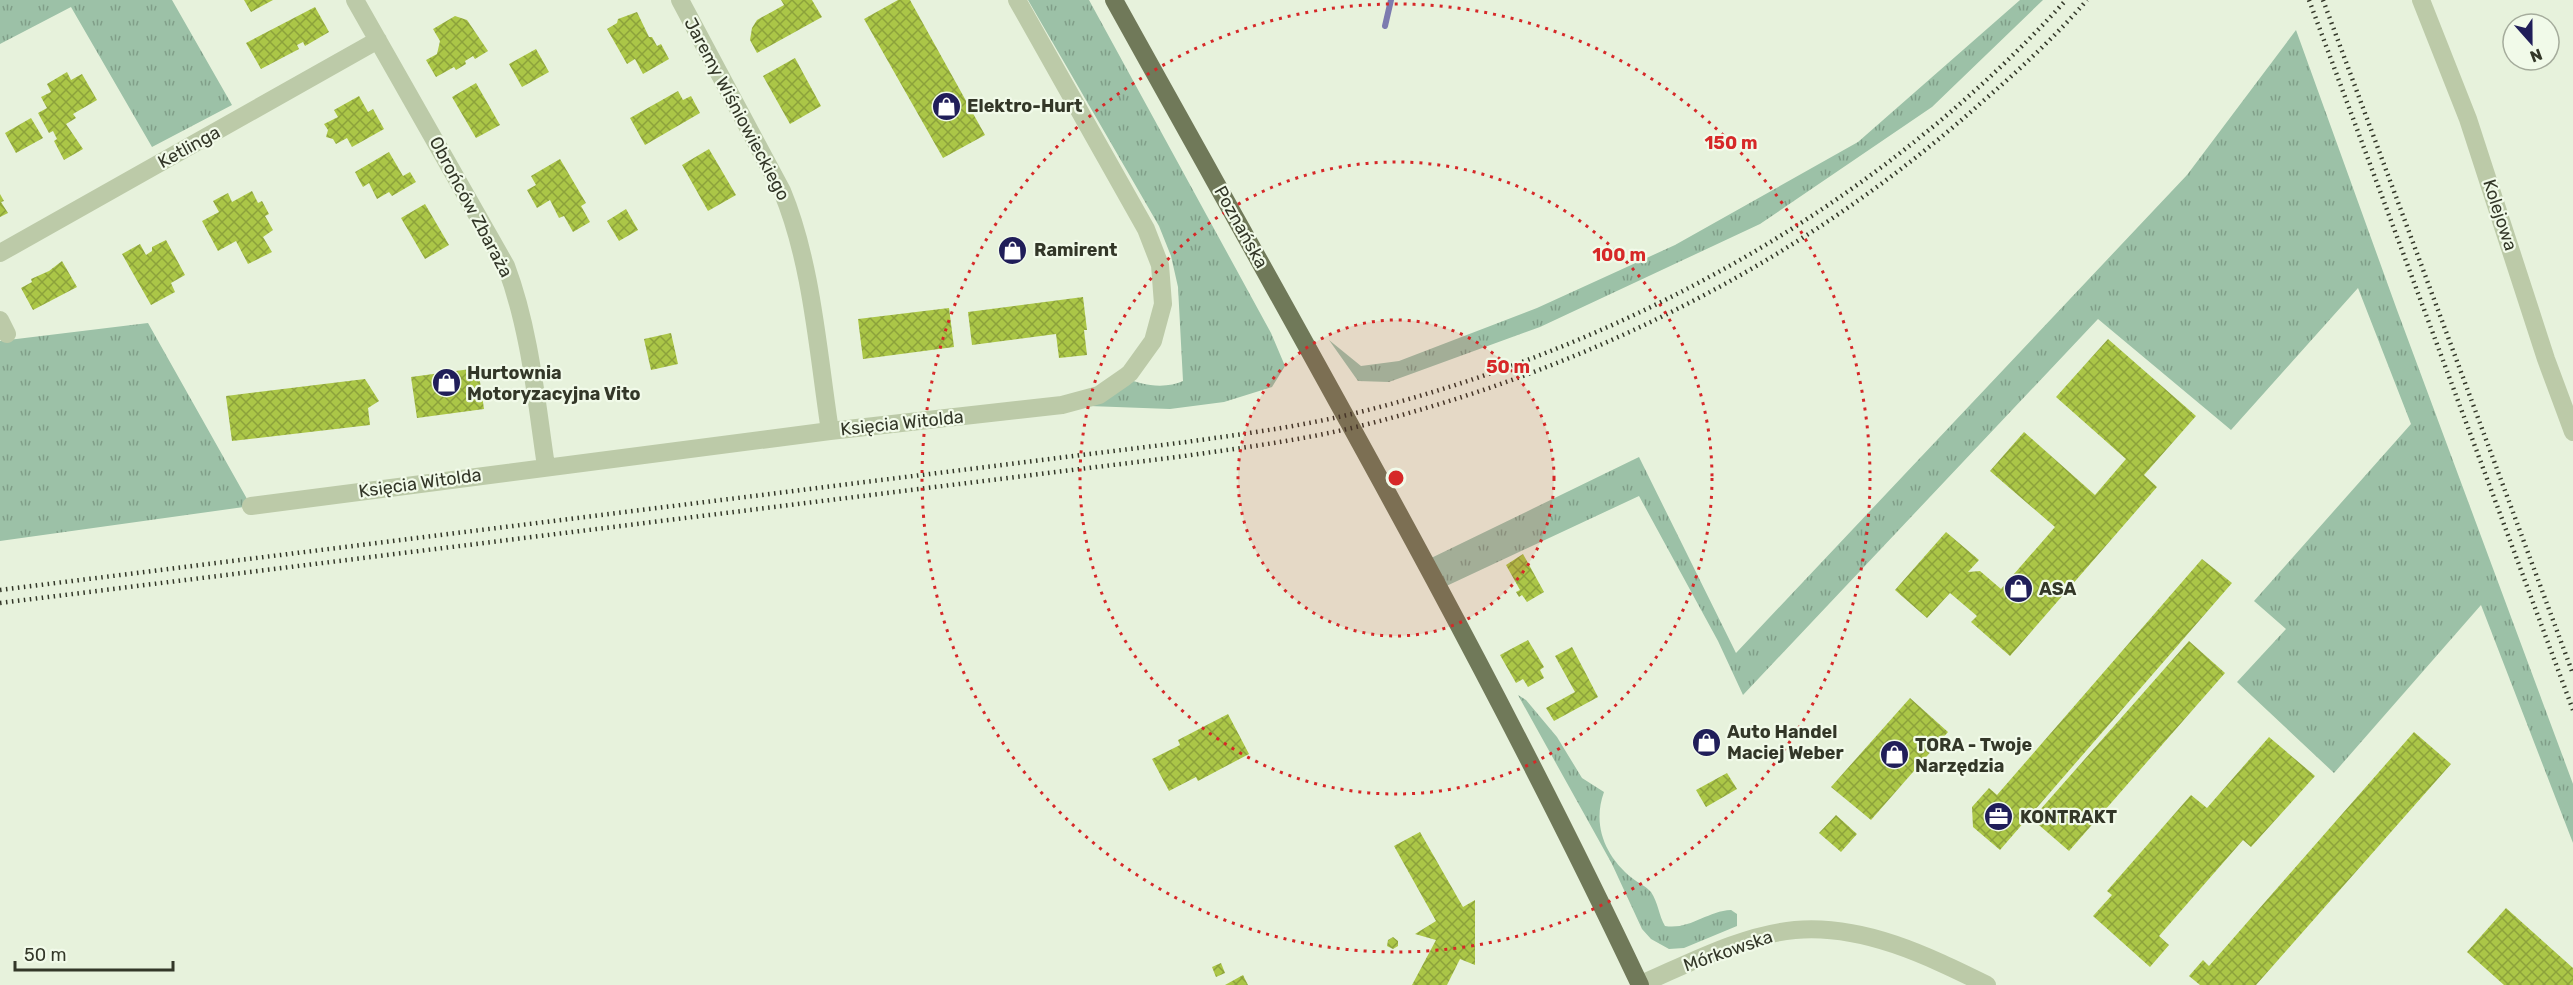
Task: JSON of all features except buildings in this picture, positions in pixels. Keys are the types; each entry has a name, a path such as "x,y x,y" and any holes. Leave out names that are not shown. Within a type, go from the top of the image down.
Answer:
{"main road":[{"name":"Poznańska","path":"1114,0 1367,456 1534,768 1587,871 1640,985"}],"street":[{"name":"Obrońców Zbaraża","path":"355,0 506,266 522,313 528,340 546,466"},
{"name":"Jaremy Wiśniowieckiego","path":"680,0 791,212 805,268 830,431"},
{"name":"Księcia Witolda","path":"251,506 546,466 1062,405 1099,395 1130,373 1153,341 1163,304 1160,266 1146,229 1017,0"},
{"name":"Kolejowa","path":"2421,0 2468,119 2546,359 2573,432"},
{"name":"Ketlinga","path":"0,254 378,40"},
{"name":"Mórkowska","path":"1640,985 1724,949 1760,937 1795,930 1857,934 1899,945 1987,985"}],"green space":[{"path":"0,0 172,0 232,105 152,147 71,7 0,44"},
{"path":"1028,0 1089,0 1271,333 1285,366 1272,387 1224,402 1170,409 1062,405 1125,377 1138,383 1154,385 1169,385 1183,381 1178,287 1171,256 1159,226"},
{"path":"2020,0 2043,0 1932,107 1760,224 1540,327 1389,382 1358,381 1329,340 1361,366 1399,361 1537,308 1675,245 1858,142"},
{"path":"2296,30 2573,784 2573,843 2481,605 2334,773 2237,682 2286,629 2254,601 2411,424 2358,288 2231,430 2098,319 1743,695 1718,641 1639,496 1440,589 1425,561 1639,457 1736,653 2187,175"},
{"path":"148,323 251,506 0,541 0,341"},
{"path":"1518,695 1526,700 1557,737 1582,778 1604,792 1600,828 1608,850 1632,878 1651,892 1665,926 1674,927 1691,923 1714,913 1731,910 1737,914 1737,926 1684,948 1669,949 1651,939 1642,929 1612,864"}],"waterway":[{"path":"1385,26 1391,0"}],"railway":[{"path":"0,590 1230,436 1339,417 1459,384 1557,348 1652,306 1744,258 1832,203 1915,141 1994,74 2066,0"},
{"path":"0,603 1201,454 1321,435 1453,400 1535,371 1616,338 1694,300 1770,258 1844,210 1914,159 2023,65 2087,0"},
{"path":"2309,0 2573,710"},
{"path":"2323,0 2573,674"}],"place":[{"name":"Elektro-Hurt","path":"946,106"},
{"name":"Ramirent","path":"1013,250"},
{"name":"Hurtownia Motoryzacyjna Vito","path":"446,383"},
{"name":"ASA","path":"2018,589"},
{"name":"Auto Handel Maciej Weber","path":"1706,742"},
{"name":"TORA - Twoje Narzędzia","path":"1894,755"},
{"name":"KONTRAKT","path":"1999,817"}]}
